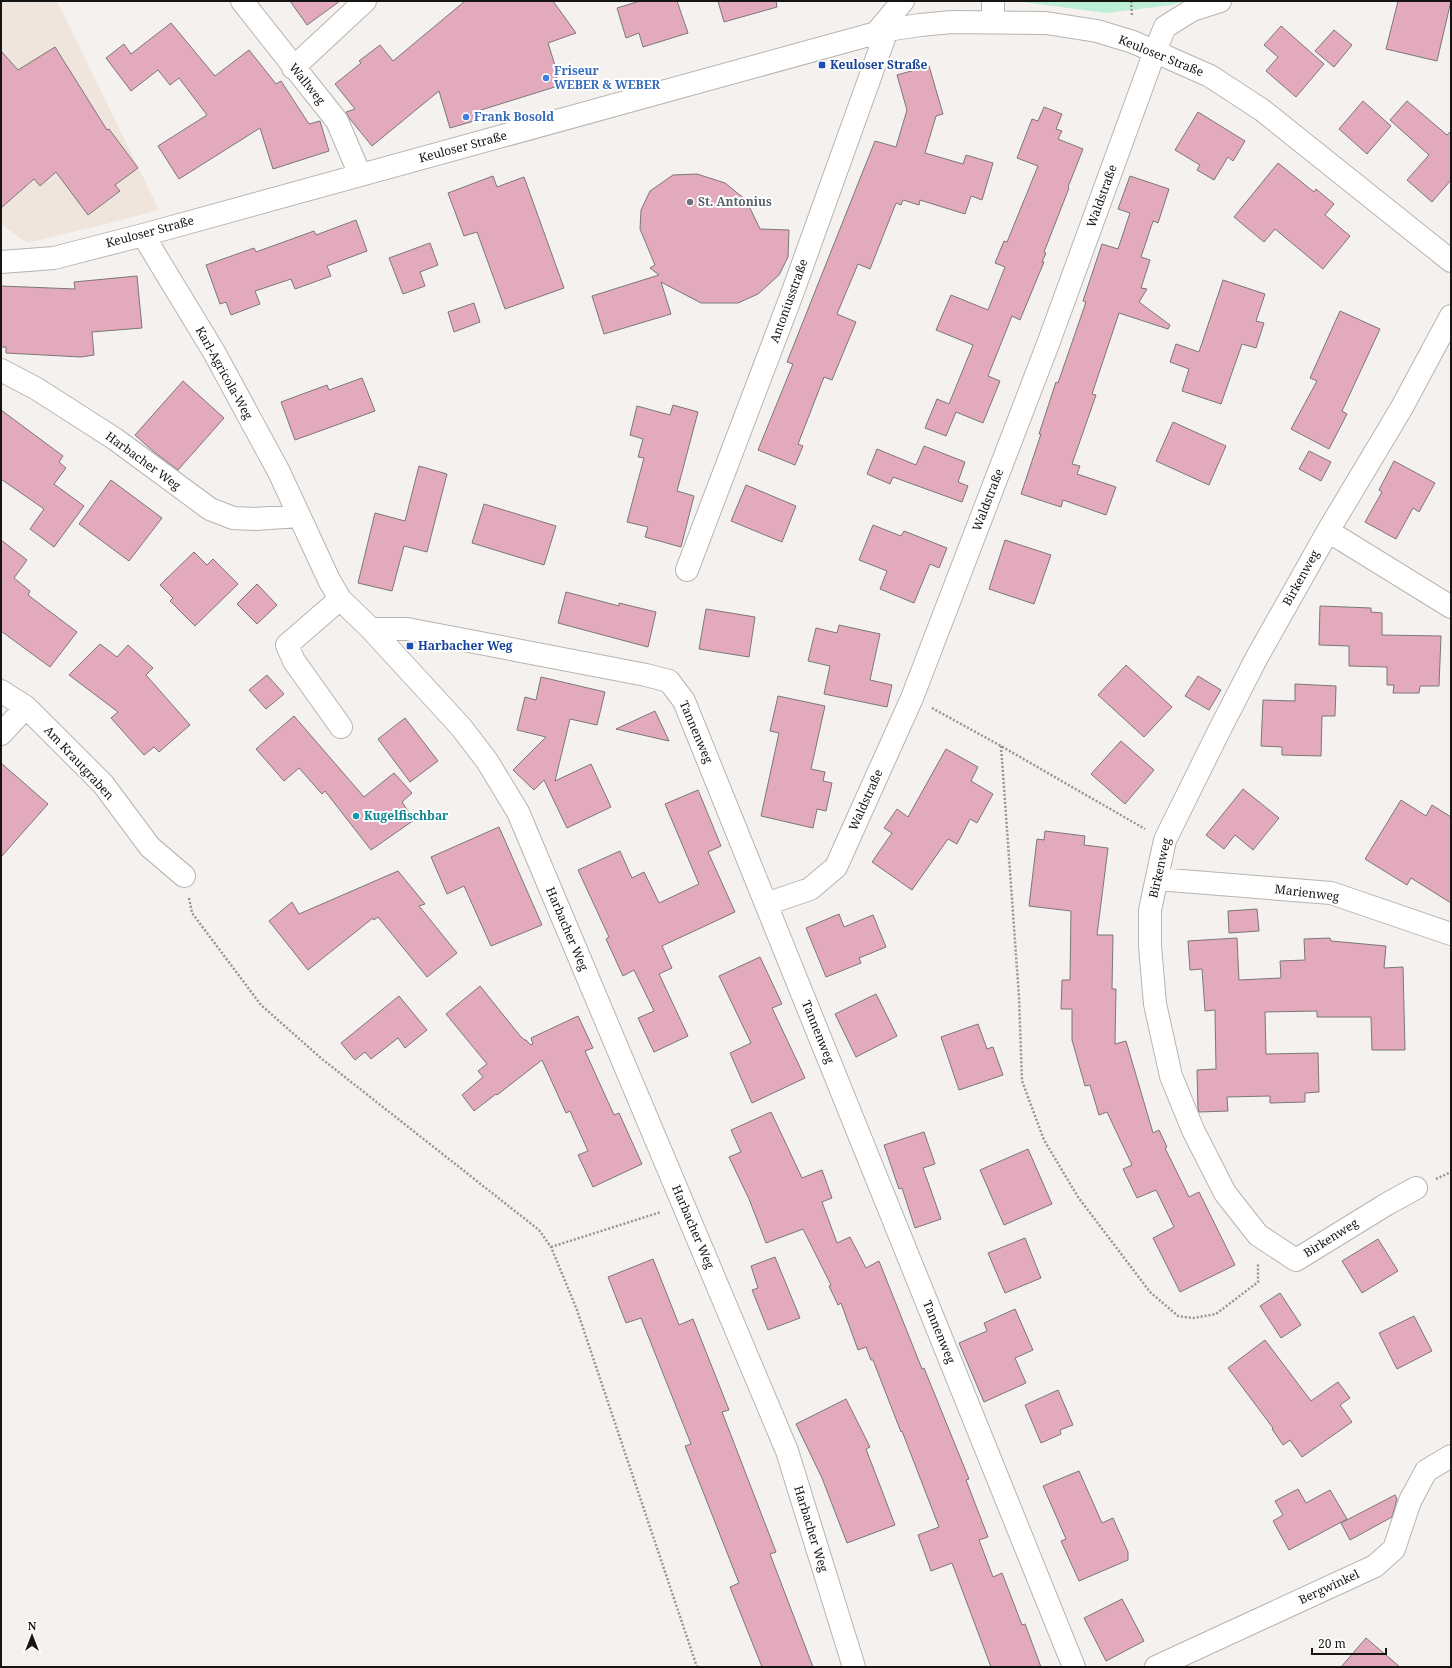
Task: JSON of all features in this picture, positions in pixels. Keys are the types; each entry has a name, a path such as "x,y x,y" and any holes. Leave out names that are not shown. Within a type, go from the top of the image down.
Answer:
{"street":[{"name":"Wallweg","path":"242,1 293,68 337,122 360,174"},
{"path":"293,68 365,1"},
{"path":"881,32 903,1"},
{"name":"Waldstraße","path":"766,904 810,889 836,867 912,698 1048,344 1165,27 1192,10 1220,1"},
{"name":"Keuloser Straße","path":"1,262 54,258 143,235 360,174 881,32 920,25 946,23 993,12 1046,23 1097,31 1133,42 1210,76 1262,110 1451,261"},
{"name":"Antoniusstraße","path":"687,570 792,294 881,32"},
{"name":"Karl-Agricola-Weg","path":"143,235 214,352 279,472 299,516"},
{"name":"Birkenweg","path":"1416,1188 1386,1204 1296,1260 1258,1235 1225,1193 1193,1130 1171,1076 1155,1004 1150,946 1150,910 1165,840 1256,658 1328,531 1401,409 1451,316"},
{"name":"Harbacher Weg","path":"1,370 37,389 115,439 210,509 233,518 255,519 299,516 329,580 340,599 371,629 461,727 487,761 518,812 787,1451 854,1667"},
{"path":"1328,531 1451,607"},
{"path":"340,599 287,645 294,661 341,727"},
{"name":"Tannenweg","path":"371,629 406,628 646,675 669,681 684,701 1074,1667"},
{"name":"Am Krautgraben","path":"1,691 26,707 103,784 150,847 184,876"},
{"path":"1,734 26,707"},
{"name":"Marienweg","path":"1157,878 1332,893 1451,934"},
{"name":"Bergwinkel","path":"1156,1667 1375,1566 1394,1549 1410,1502 1426,1471 1451,1456"}],"path":[{"path":"912,698 1001,746 1165,840"},
{"path":"1001,746 1019,997 1022,1081 1044,1140 1078,1197 1150,1292 1178,1316 1193,1318 1216,1314 1258,1282 1258,1235"},
{"path":"184,876 192,914 261,1005 322,1059 539,1230 551,1247 577,1310 697,1667"},
{"path":"551,1247 684,1204"}],"shaded area":[{"path":"1,1 57,1 159,210 27,243 1,224"}],"green space":[{"path":"1016,1 1183,1 1172,5 1106,13"}],"building":[{"path":"290,1 340,1 307,25"},
{"path":"465,1 553,1 576,33 548,43 558,75 556,79 558,86 481,110 484,118 450,128 439,91 372,146 350,119 346,112 355,109 335,84 361,63 359,61 380,45 393,61"},
{"path":"640,1 677,1 688,33 643,47 639,33 626,38 617,8"},
{"path":"718,1 776,1 777,7 724,22"},
{"path":"1398,1 1451,1 1437,61 1386,49"},
{"path":"171,23 215,76 249,50 276,84 281,81 309,124 320,121 329,151 273,169 260,128 179,179 158,146 207,115 179,78 170,85 158,70 131,91 106,58 124,44 131,54"},
{"path":"1281,26 1324,64 1296,97 1266,71 1278,57 1264,45"},
{"path":"1334,30 1352,45 1334,67 1315,51"},
{"path":"55,47 107,130 109,129 138,168 115,185 120,191 88,215 56,172 40,186 34,179 1,208 1,51 18,70"},
{"path":"929,66 943,114 936,116 925,153 963,164 966,155 993,163 982,200 971,196 965,214 920,200 919,205 903,200 901,205 896,203 870,269 858,264 837,314 856,322 832,380 824,377 798,444 803,446 795,465 758,450 793,364 787,362 875,141 896,147 907,110 897,75"},
{"path":"1363,101 1391,126 1367,154 1339,129"},
{"path":"1407,101 1447,135 1451,131 1451,180 1432,202 1407,180 1429,155 1390,120"},
{"path":"1044,107 1062,114 1056,129 1062,131 1058,139 1083,149 1044,252 1046,253 1042,262 1044,262 1020,320 1012,316 988,376 1000,381 983,423 956,412 946,436 925,428 937,399 949,404 973,345 936,330 951,295 988,310 1005,267 995,263 1004,241 1007,242 1038,166 1017,158 1032,119 1038,121"},
{"path":"1198,112 1245,141 1233,161 1228,157 1214,180 1197,170 1200,165 1175,150"},
{"path":"1278,163 1314,192 1316,189 1334,204 1325,215 1350,236 1323,269 1275,229 1264,242 1234,217"},
{"path":"697,174 725,183 746,200 760,229 789,230 788,257 779,275 758,294 738,303 701,303 661,282 671,314 604,334 592,296 659,275 650,268 655,265 640,229 641,210 650,191 673,175"},
{"path":"493,176 497,187 524,177 564,288 505,309 477,232 464,236 448,193"},
{"path":"1130,176 1169,189 1158,223 1153,221 1141,257 1150,260 1141,288 1147,289 1139,302 1170,325 1168,329 1119,313 1092,394 1096,395 1072,464 1080,466 1077,474 1116,487 1106,515 1063,500 1061,507 1021,494 1056,382 1058,383 1086,302 1083,301 1102,244 1118,249 1130,213 1118,209"},
{"path":"356,220 367,251 327,266 331,276 295,289 291,279 255,291 260,304 231,315 226,302 220,304 206,265 254,248 256,252 314,231 316,235"},
{"path":"430,243 438,265 420,272 425,286 403,294 389,258"},
{"path":"137,276 142,328 92,332 94,355 81,357 6,353 6,347 1,347 1,286 75,289 74,282"},
{"path":"1223,280 1265,294 1256,321 1264,323 1256,348 1242,344 1221,404 1182,391 1189,369 1170,362 1176,344 1199,352"},
{"path":"474,303 480,322 454,332 448,312"},
{"path":"1340,311 1380,329 1342,411 1347,414 1329,449 1291,429 1317,381 1310,378"},
{"path":"362,378 375,411 295,440 281,402 327,385 329,390"},
{"path":"183,381 224,418 178,470 135,435"},
{"path":"673,405 698,412 677,491 694,496 681,547 645,537 648,527 627,522 644,458 638,457 643,439 630,435 637,406 670,415"},
{"path":"1,410 63,456 59,462 66,468 54,484 84,506 54,547 30,529 44,509 1,479"},
{"path":"1173,422 1226,446 1209,485 1156,461"},
{"path":"924,446 965,462 958,482 968,486 962,502 893,477 890,484 867,474 877,449 916,465"},
{"path":"1309,451 1331,462 1321,481 1299,469"},
{"path":"1394,461 1435,483 1419,512 1413,508 1396,539 1365,522 1382,492 1379,490"},
{"path":"419,466 447,474 427,552 404,546 392,591 358,583 375,513 405,521"},
{"path":"111,480 162,518 129,561 79,524"},
{"path":"746,485 796,506 782,542 731,521"},
{"path":"484,504 556,526 544,565 472,543"},
{"path":"873,525 901,536 904,531 947,548 939,568 930,564 914,603 880,589 887,571 859,560"},
{"path":"1,540 27,560 14,578 30,591 28,595 77,632 50,667 1,631"},
{"path":"1005,540 1051,555 1034,604 989,589"},
{"path":"194,552 207,565 213,559 238,584 195,626 170,601 173,598 160,585"},
{"path":"257,584 277,605 257,624 237,604"},
{"path":"566,592 619,606 619,603 656,612 648,647 558,623"},
{"path":"1320,606 1371,608 1371,612 1382,613 1382,635 1441,636 1439,686 1420,686 1419,693 1393,693 1394,685 1387,685 1387,667 1349,666 1349,646 1319,645"},
{"path":"706,609 755,617 749,657 699,649"},
{"path":"839,625 880,634 870,680 892,685 887,707 824,694 830,666 808,661 816,628 837,633"},
{"path":"100,644 117,657 128,645 153,668 146,675 190,725 159,752 154,747 144,755 111,718 118,712 69,675"},
{"path":"1126,665 1172,707 1144,737 1098,695"},
{"path":"267,675 284,694 266,709 249,690"},
{"path":"1198,676 1221,690 1209,710 1185,696"},
{"path":"541,677 605,692 597,725 570,719 555,781 591,764 611,807 567,828 544,780 534,790 513,770 546,737 517,730 525,697 536,700"},
{"path":"1295,684 1336,686 1335,716 1322,716 1321,756 1282,755 1282,747 1261,746 1263,700 1295,701"},
{"path":"778,696 825,706 811,769 825,772 823,781 832,783 826,811 817,809 813,828 761,816 779,733 770,731"},
{"path":"655,711 669,741 616,729"},
{"path":"294,716 364,797 394,773 412,793 402,802 414,820 371,850 325,791 322,794 299,768 284,781 256,749"},
{"path":"405,718 438,761 410,782 378,739"},
{"path":"1121,741 1154,770 1125,804 1091,774"},
{"path":"946,749 978,767 971,781 993,794 977,823 970,819 957,844 948,839 912,890 872,862 892,833 884,828 897,809 908,817"},
{"path":"1,763 48,804 1,857"},
{"path":"1243,789 1279,818 1253,850 1235,835 1224,849 1206,835"},
{"path":"698,790 721,846 708,852 735,912 662,946 672,968 659,974 688,1036 654,1052 638,1018 654,1011 634,970 623,976 606,939 609,937 578,870 620,851 632,878 644,872 659,903 699,884 665,804"},
{"path":"1401,800 1426,816 1432,805 1451,817 1451,903 1411,878 1407,885 1365,859"},
{"path":"499,827 542,925 491,946 464,886 447,894 431,857"},
{"path":"1045,831 1085,836 1084,845 1108,848 1097,935 1113,935 1112,989 1116,989 1115,1044 1126,1041 1153,1133 1159,1130 1167,1147 1165,1148 1189,1197 1199,1192 1235,1265 1180,1292 1153,1238 1174,1227 1156,1190 1137,1198 1123,1169 1132,1165 1107,1112 1099,1115 1090,1085 1085,1086 1072,1040 1072,1009 1061,1009 1062,980 1070,980 1071,911 1029,906 1037,839 1044,840"},
{"path":"398,871 425,904 419,906 457,953 427,977 378,917 374,920 373,918 308,970 269,921 292,902 299,914"},
{"path":"1257,909 1259,931 1229,933 1228,911"},
{"path":"839,914 844,927 873,915 886,947 859,958 861,963 826,977 806,928"},
{"path":"1237,938 1239,980 1281,978 1280,961 1305,960 1304,939 1330,938 1331,941 1386,946 1384,968 1403,967 1405,1050 1372,1050 1371,1017 1317,1017 1317,1011 1265,1012 1266,1054 1318,1053 1319,1092 1305,1093 1305,1102 1270,1103 1270,1096 1227,1097 1228,1111 1199,1112 1197,1070 1216,1069 1215,1010 1205,1011 1202,969 1190,970 1188,941"},
{"path":"760,957 782,1004 772,1008 805,1078 752,1103 730,1053 751,1043 719,976"},
{"path":"480,986 521,1037 531,1045 533,1044 531,1038 578,1016 593,1048 585,1051 614,1115 619,1113 642,1164 593,1187 578,1155 588,1151 570,1111 566,1113 542,1060 474,1111 462,1095 483,1077 478,1071 487,1064 446,1014"},
{"path":"876,994 897,1036 856,1057 835,1014"},
{"path":"399,996 427,1030 405,1048 398,1038 371,1059 365,1052 355,1060 341,1043"},
{"path":"978,1024 987,1049 993,1047 1003,1075 959,1090 941,1037"},
{"path":"771,1112 802,1178 822,1170 832,1198 822,1202 837,1243 850,1237 866,1268 879,1261 922,1369 924,1368 969,1479 966,1480 988,1537 979,1540 993,1577 1002,1573 1022,1625 1025,1624 1041,1667 991,1667 952,1563 931,1571 918,1535 939,1527 873,1360 871,1360 866,1347 858,1350 841,1303 838,1305 829,1286 831,1285 803,1229 766,1243 749,1199 729,1157 741,1152 731,1130"},
{"path":"924,1132 935,1164 923,1168 941,1219 915,1228 902,1188 899,1189 884,1145"},
{"path":"1028,1149 1052,1204 1004,1225 980,1170"},
{"path":"1025,1238 1041,1278 1005,1293 988,1253"},
{"path":"1378,1239 1398,1271 1362,1293 1342,1261"},
{"path":"775,1257 800,1318 768,1330 752,1290 758,1288 751,1266"},
{"path":"653,1259 679,1325 693,1319 729,1410 722,1412 776,1552 770,1554 813,1667 762,1667 730,1587 739,1583 685,1446 691,1444 641,1318 626,1323 608,1277"},
{"path":"1280,1293 1301,1325 1281,1338 1260,1306"},
{"path":"1015,1309 1033,1350 1015,1358 1026,1383 984,1402 959,1343 987,1331 984,1323"},
{"path":"1414,1316 1432,1351 1397,1369 1379,1333"},
{"path":"1265,1340 1311,1401 1338,1382 1350,1398 1340,1405 1352,1422 1302,1457 1290,1440 1283,1445 1272,1429 1273,1428 1228,1368"},
{"path":"1058,1390 1073,1425 1060,1430 1061,1434 1041,1443 1025,1405"},
{"path":"846,1399 870,1447 866,1449 895,1525 847,1543 822,1478 796,1424"},
{"path":"1079,1471 1102,1523 1113,1518 1128,1552 1128,1560 1079,1581 1061,1541 1066,1539 1043,1486"},
{"path":"1298,1489 1306,1503 1330,1490 1347,1519 1289,1550 1273,1521 1283,1515 1275,1501"},
{"path":"1395,1495 1397,1499 1392,1517 1350,1540 1341,1523"},
{"path":"1122,1599 1144,1641 1106,1661 1084,1618"},
{"path":"1366,1638 1400,1667 1341,1667"}],"place":[{"name":"Keuloser Straße","path":"822,65"},
{"name":"Friseur WEBER & WEBER","path":"546,78"},
{"name":"Frank Bosold","path":"466,117"},
{"name":"St. Antonius","path":"690,202"},
{"name":"Harbacher Weg","path":"410,646"},
{"name":"Kugelfischbar","path":"356,816"}]}
